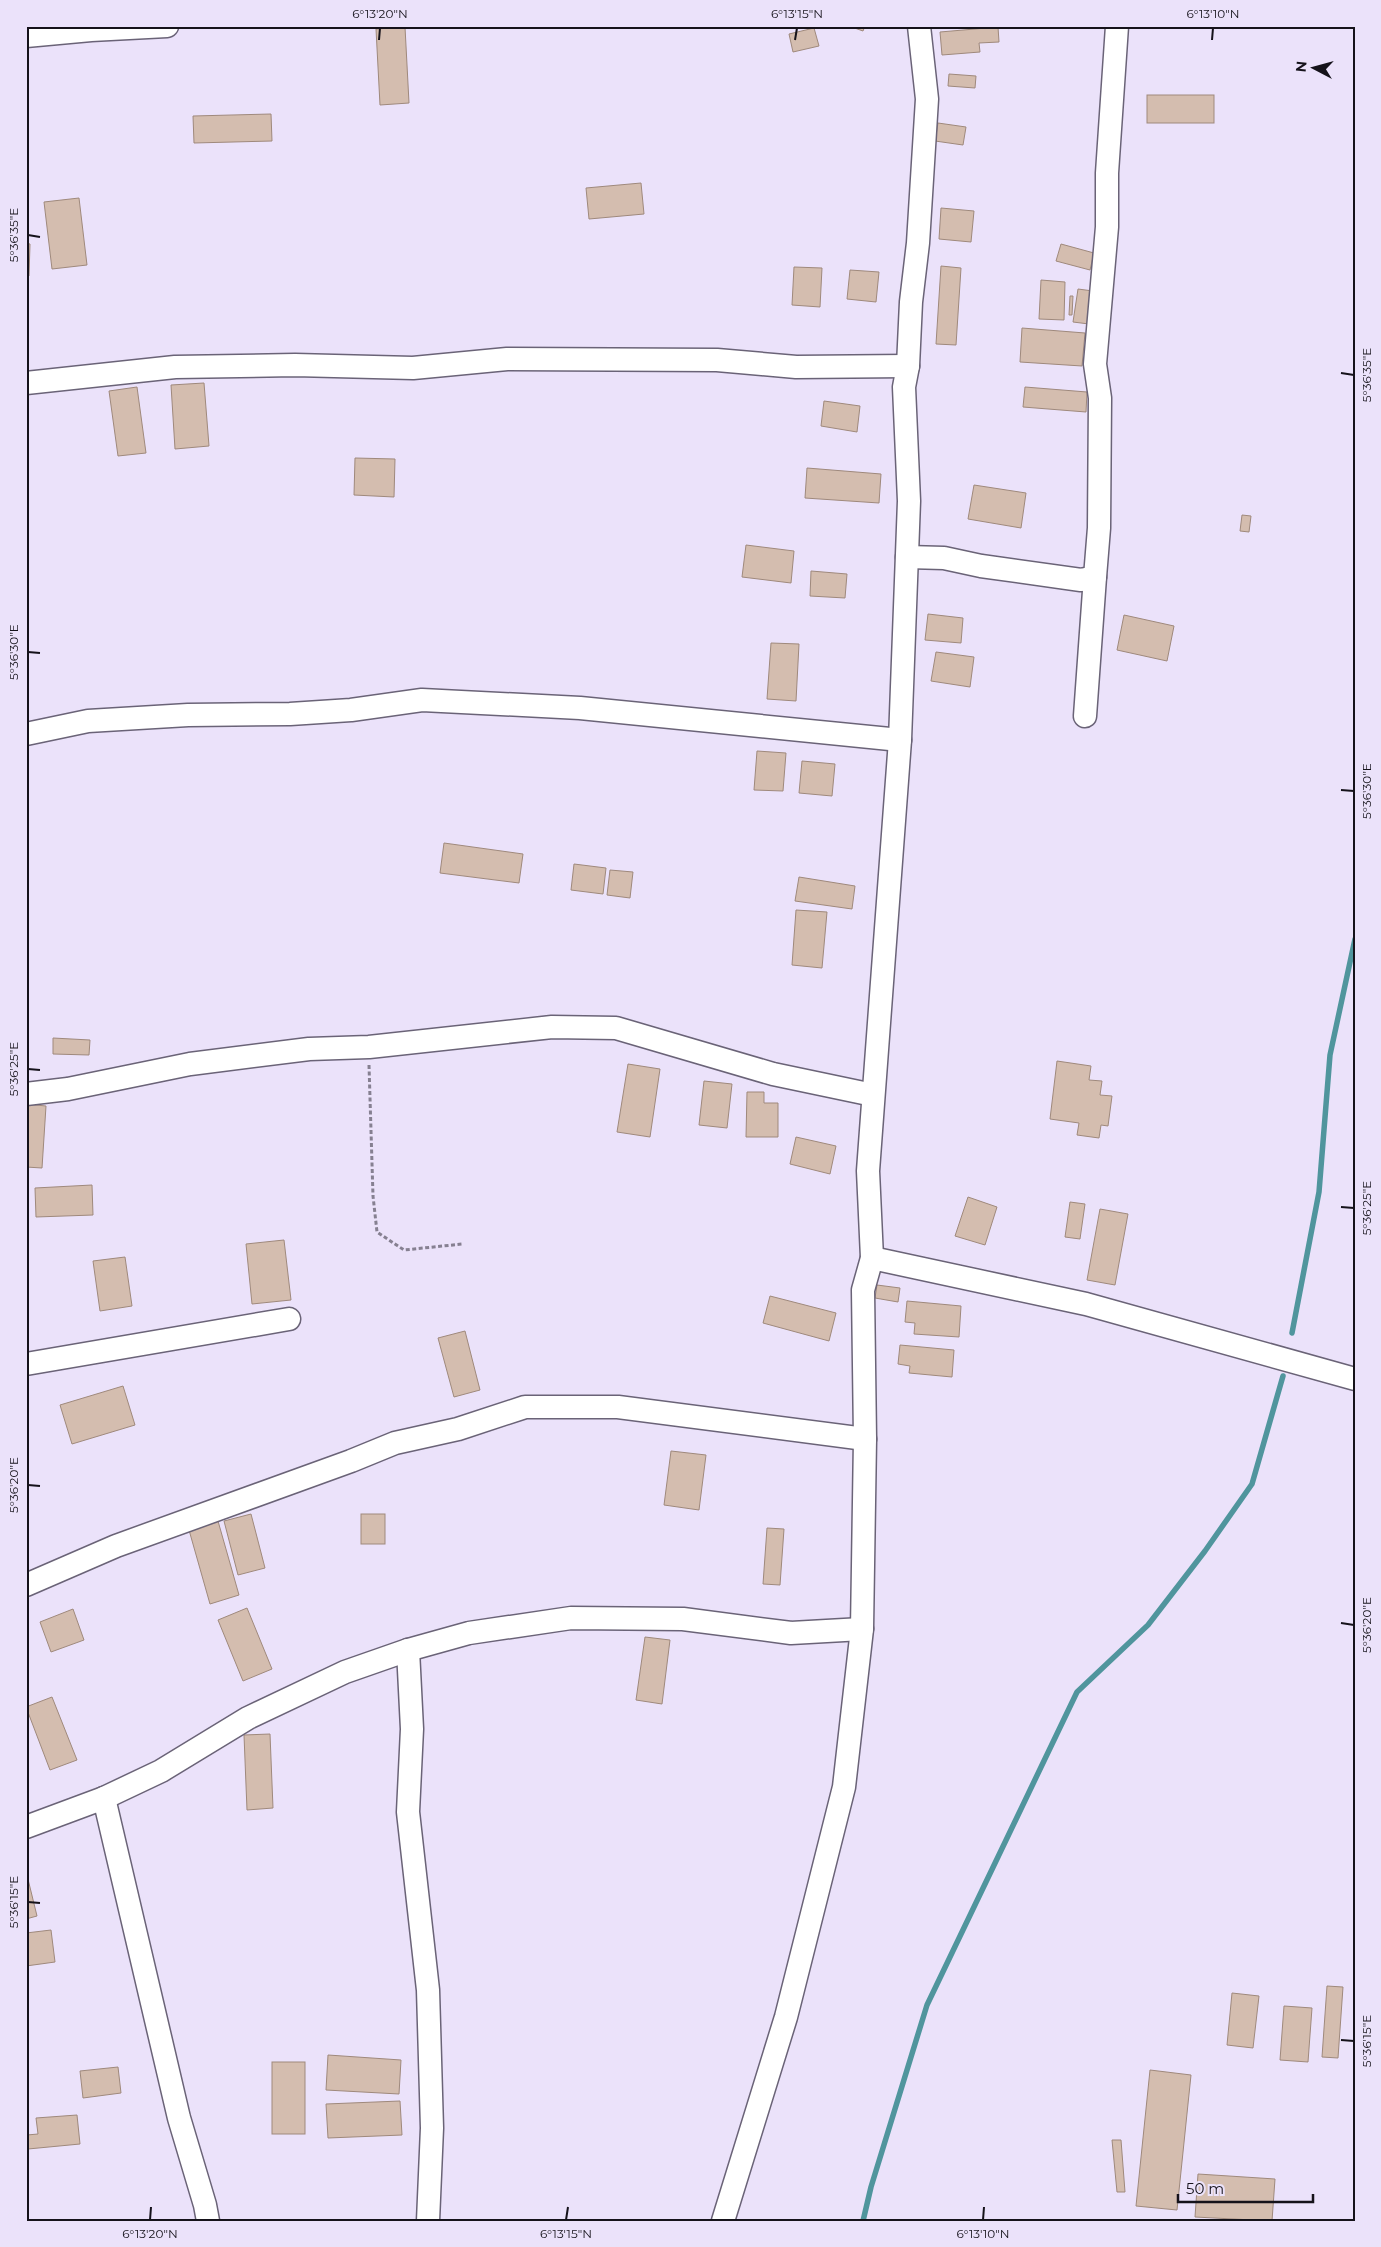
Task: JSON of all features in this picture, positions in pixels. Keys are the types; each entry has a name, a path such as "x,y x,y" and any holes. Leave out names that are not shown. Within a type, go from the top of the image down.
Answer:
{"street":[{"path":"26,36 167,26"},
{"path":"724,2221 786,2017 844,1787 862,1629 865,1439 862,1290 872,1258 868,1171 900,740 910,501 904,387 908,366 928,99 919,26"},
{"path":"1085,716 1099,528 1100,398 1095,364 1107,227 1107,173 1117,26"},
{"path":"26,383 175,367 295,365 413,368 507,359 717,360 796,367 908,366"},
{"path":"908,557 944,558 1005,570 1081,580 1095,578"},
{"path":"26,734 88,721 188,715 290,714 351,710 422,700 580,708 900,740"},
{"path":"26,1094 68,1089 190,1064 309,1049 369,1047 552,1027 616,1028 773,1074 873,1095"},
{"path":"872,1258 1086,1304 1355,1379"},
{"path":"26,1364 288,1319"},
{"path":"26,1585 116,1546 351,1461 395,1443 458,1429 525,1407 618,1407 865,1439"},
{"path":"26,1827 104,1798 161,1770 248,1718 345,1672 408,1650 469,1632 571,1618 683,1619 790,1633 862,1629"},
{"path":"408,1650 412,1729 408,1812 428,1990 432,2128 428,2221"},
{"path":"104,1798 179,2118 208,2221"}],"path":[{"path":"369,1047 373,1196 377,1232 404,1250 462,1244"}],"building":[{"path":"849,26 865,26 863,31"},
{"path":"405,27 409,103 380,105 376,29"},
{"path":"998,27 999,42 979,43 980,52 942,55 940,32"},
{"path":"814,28 819,46 793,52 789,34"},
{"path":"949,74 976,76 975,88 948,86"},
{"path":"1147,95 1214,95 1214,123 1147,123"},
{"path":"271,114 272,141 194,143 193,116"},
{"path":"938,123 966,127 963,145 935,141"},
{"path":"641,183 644,214 589,219 586,188"},
{"path":"79,198 87,265 52,269 44,202"},
{"path":"941,208 974,211 971,242 939,239"},
{"path":"26,243 30,244 29,276 26,276"},
{"path":"1061,244 1094,253 1090,270 1056,261"},
{"path":"941,266 961,268 956,345 936,344"},
{"path":"794,267 822,268 820,307 792,305"},
{"path":"850,270 879,272 876,302 847,299"},
{"path":"1041,280 1065,282 1064,320 1039,319"},
{"path":"1078,289 1093,291 1089,324 1073,322"},
{"path":"1070,296 1073,296 1072,315 1069,315"},
{"path":"1022,328 1085,333 1082,366 1020,362"},
{"path":"204,383 209,446 175,449 171,385"},
{"path":"137,387 146,453 118,456 109,391"},
{"path":"1025,387 1087,392 1086,412 1023,407"},
{"path":"824,401 860,406 857,432 821,426"},
{"path":"355,458 395,459 394,497 354,495"},
{"path":"807,468 881,474 879,503 805,498"},
{"path":"974,485 1026,493 1021,528 968,519"},
{"path":"1242,515 1251,516 1249,532 1240,531"},
{"path":"746,545 794,551 791,583 742,577"},
{"path":"811,571 847,574 845,598 810,596"},
{"path":"928,614 963,618 961,643 925,640"},
{"path":"1124,615 1174,626 1167,661 1117,650"},
{"path":"771,643 799,644 796,701 767,699"},
{"path":"936,652 974,657 970,687 931,681"},
{"path":"757,751 786,753 783,791 754,790"},
{"path":"802,761 835,764 832,796 799,793"},
{"path":"444,843 523,854 519,883 440,873"},
{"path":"574,864 606,868 603,894 571,890"},
{"path":"610,870 633,872 630,898 607,895"},
{"path":"799,877 855,886 852,909 795,901"},
{"path":"796,910 827,912 822,968 792,965"},
{"path":"53,1038 90,1040 89,1055 53,1054"},
{"path":"1057,1061 1091,1066 1089,1080 1102,1081 1100,1095 1112,1096 1108,1126 1101,1125 1099,1138 1077,1135 1079,1123 1050,1119"},
{"path":"628,1064 660,1069 650,1137 617,1132"},
{"path":"704,1081 732,1084 727,1128 699,1125"},
{"path":"747,1092 764,1092 764,1103 778,1103 778,1137 746,1137"},
{"path":"26,1104 46,1106 42,1168 26,1167"},
{"path":"796,1137 836,1146 830,1174 790,1164"},
{"path":"92,1185 93,1215 36,1217 35,1188"},
{"path":"968,1197 997,1207 985,1245 955,1236"},
{"path":"1070,1202 1085,1204 1080,1239 1065,1237"},
{"path":"1100,1209 1128,1214 1115,1285 1087,1280"},
{"path":"284,1240 291,1300 252,1304 246,1244"},
{"path":"125,1257 132,1306 100,1311 93,1261"},
{"path":"877,1285 900,1288 898,1302 875,1298"},
{"path":"770,1296 836,1313 829,1341 763,1323"},
{"path":"907,1301 961,1306 959,1337 914,1334 915,1323 905,1322"},
{"path":"465,1331 480,1390 454,1397 438,1338"},
{"path":"900,1345 954,1350 952,1377 909,1373 910,1366 898,1364"},
{"path":"123,1386 135,1425 72,1444 60,1405"},
{"path":"671,1451 706,1455 699,1510 664,1505"},
{"path":"251,1514 265,1568 238,1575 224,1521"},
{"path":"361,1514 385,1514 385,1544 361,1544"},
{"path":"218,1521 239,1595 210,1604 189,1530"},
{"path":"767,1528 784,1529 780,1585 763,1584"},
{"path":"247,1608 272,1669 243,1681 218,1620"},
{"path":"73,1609 84,1640 51,1652 40,1622"},
{"path":"645,1637 670,1640 662,1704 636,1700"},
{"path":"52,1697 77,1760 50,1770 26,1707"},
{"path":"270,1734 273,1808 247,1810 244,1735"},
{"path":"26,1871 37,1916 26,1919"},
{"path":"51,1930 55,1962 26,1966 26,1933"},
{"path":"1327,1986 1343,1987 1338,2058 1322,2057"},
{"path":"1232,1993 1259,1996 1253,2048 1227,2045"},
{"path":"1284,2006 1312,2008 1308,2062 1280,2060"},
{"path":"328,2055 401,2060 399,2094 326,2090"},
{"path":"272,2062 305,2062 305,2134 272,2134"},
{"path":"118,2067 121,2093 83,2098 80,2071"},
{"path":"1150,2070 1191,2075 1177,2210 1136,2206"},
{"path":"400,2101 402,2135 328,2138 326,2104"},
{"path":"77,2115 80,2144 28,2149 27,2135 38,2134 36,2118"},
{"path":"1112,2140 1121,2140 1125,2192 1117,2192"},
{"path":"1198,2174 1275,2179 1272,2221 1195,2217"}],"waterway":[{"path":"1292,1333 1319,1192 1330,1055 1355,939"},
{"path":"863,2221 871,2187 927,2005 1077,1692 1148,1625 1205,1551 1252,1484 1283,1376"}]}
